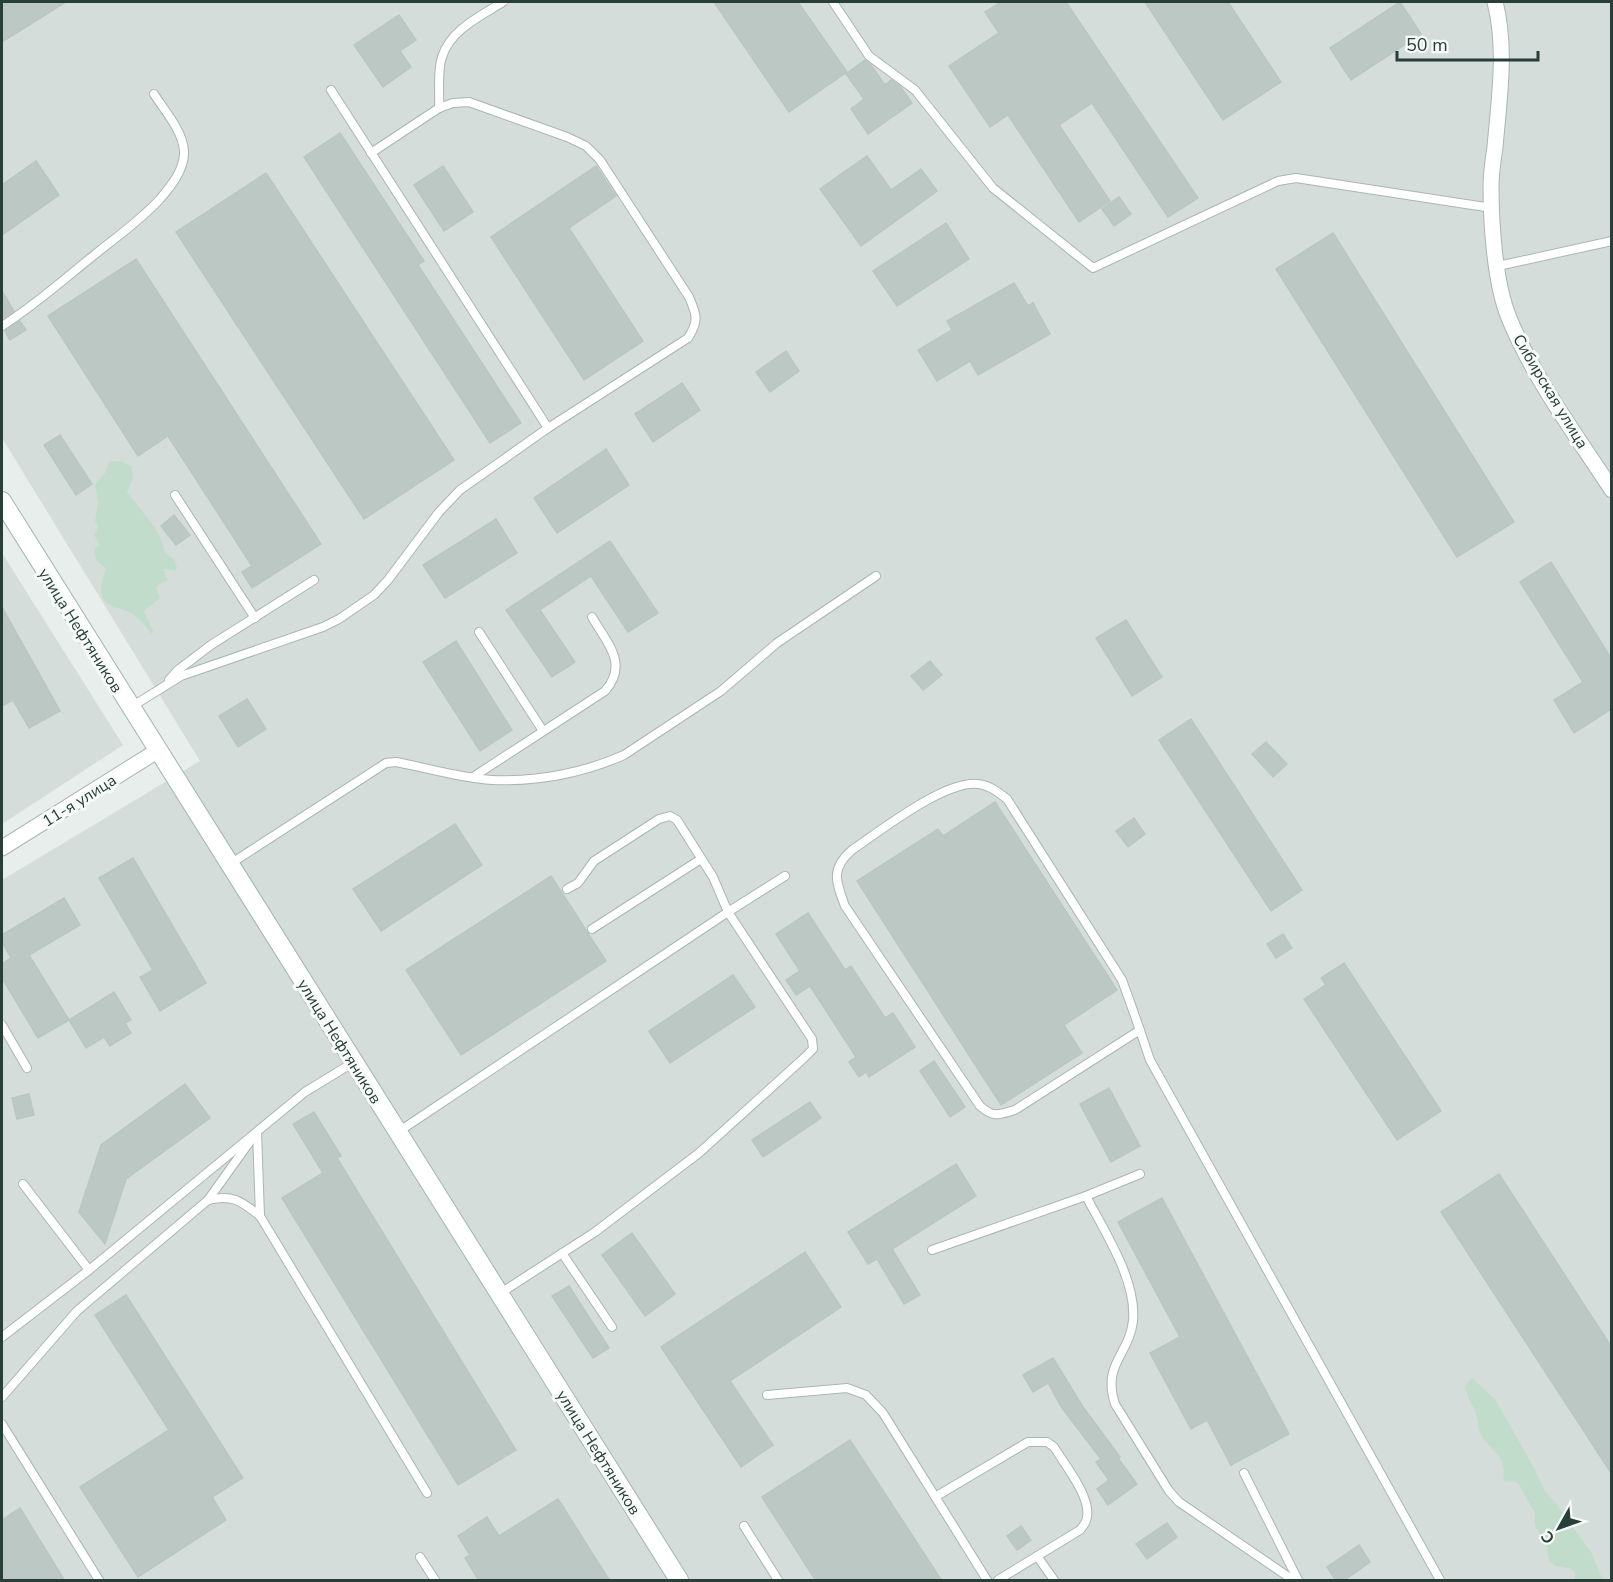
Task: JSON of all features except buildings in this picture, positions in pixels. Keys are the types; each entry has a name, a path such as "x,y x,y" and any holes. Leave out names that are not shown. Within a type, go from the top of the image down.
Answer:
{"street":[{"name":"Сибирская улица","path":"1495,2 1500,29 1500,57 1491,186 1498,266 1508,316 1525,352 1548,391 1611,490"},
{"name":"улица Нефтяников","path":"4,511 354,1062 679,1581"},
{"name":"11-я улица","path":"2,848 157,751"}],"lane":[{"path":"439,108 441,59 449,43 460,30 503,2"},
{"path":"833,2 869,56 915,90 993,188 1093,268 1278,181 1296,178 1492,208"},
{"path":"331,90 548,428"},
{"path":"2,326 26,310 132,224 158,201 174,180 182,166 184,151 181,137 154,94"},
{"path":"129,707 181,676 303,634 339,619 381,588 439,512 460,490 548,428 688,338 696,326 696,313 689,297 600,160 586,146 469,102 453,103 439,108 371,153"},
{"path":"1498,266 1611,241"},
{"path":"175,495 255,618"},
{"path":"228,864 386,763 396,762 493,780 555,776 584,770 624,755 721,691 777,643 876,576"},
{"path":"163,685 178,670 211,645 314,580"},
{"path":"472,777 605,691 614,681 617,671 616,658 592,617"},
{"path":"479,632 543,731"},
{"path":"1140,1030 1015,1110 1000,1115 990,1114 980,1106 845,906 837,885 836,873 842,858 925,801 946,790 977,783 995,789 1007,799 1122,980 1140,1030 1150,1060 1440,1581"},
{"path":"499,1294 614,1218 699,1153 813,1049 812,1039 728,912 713,877 677,820 670,816 659,819 594,861 578,883 567,889"},
{"path":"592,929 701,859"},
{"path":"398,1132 785,876"},
{"path":"2,1025 27,1068"},
{"path":"2,1337 89,1270 305,1092 354,1062"},
{"path":"2,1397 77,1311 208,1200 257,1132"},
{"path":"257,1132 260,1216"},
{"path":"932,1250 1086,1196 1140,1174"},
{"path":"23,1184 89,1270"},
{"path":"208,1200 225,1196 244,1204 260,1216 427,1493"},
{"path":"1086,1196 1123,1270 1133,1309 1129,1334 1110,1379 1115,1404 1168,1491 1179,1502 1293,1581"},
{"path":"562,1253 612,1327"},
{"path":"767,1395 847,1388 866,1395 883,1413 987,1581"},
{"path":"2,1424 99,1581"},
{"path":"935,1497 1028,1442 1047,1442 1054,1447 1084,1497 1088,1508 1087,1520 1080,1530 998,1581"},
{"path":"1244,1473 1298,1581"},
{"path":"744,1526 778,1581"},
{"path":"1037,1556 1054,1581"},
{"path":"420,1557 435,1581"}],"shaded area":[{"path":"2,2 1611,2 1611,1580 2,1580 2,880 200,761 2,438"},
{"path":"2,553 123,745 2,824"}],"green space":[{"path":"120,461 131,466 133,478 127,492 156,529 164,551 174,560 177,567 175,571 163,570 168,580 156,588 160,598 144,611 153,630 152,634 134,615 107,603 101,594 106,568 98,562 95,555 95,548 100,545 94,535 98,527 95,521 98,502 95,485 105,473 109,462"},
{"path":"1472,1378 1495,1399 1545,1491 1591,1552 1603,1580 1575,1580 1575,1572 1569,1568 1555,1566 1549,1561 1547,1548 1535,1525 1535,1514 1519,1484 1503,1480 1503,1464 1479,1431 1477,1417 1465,1386"}]}
